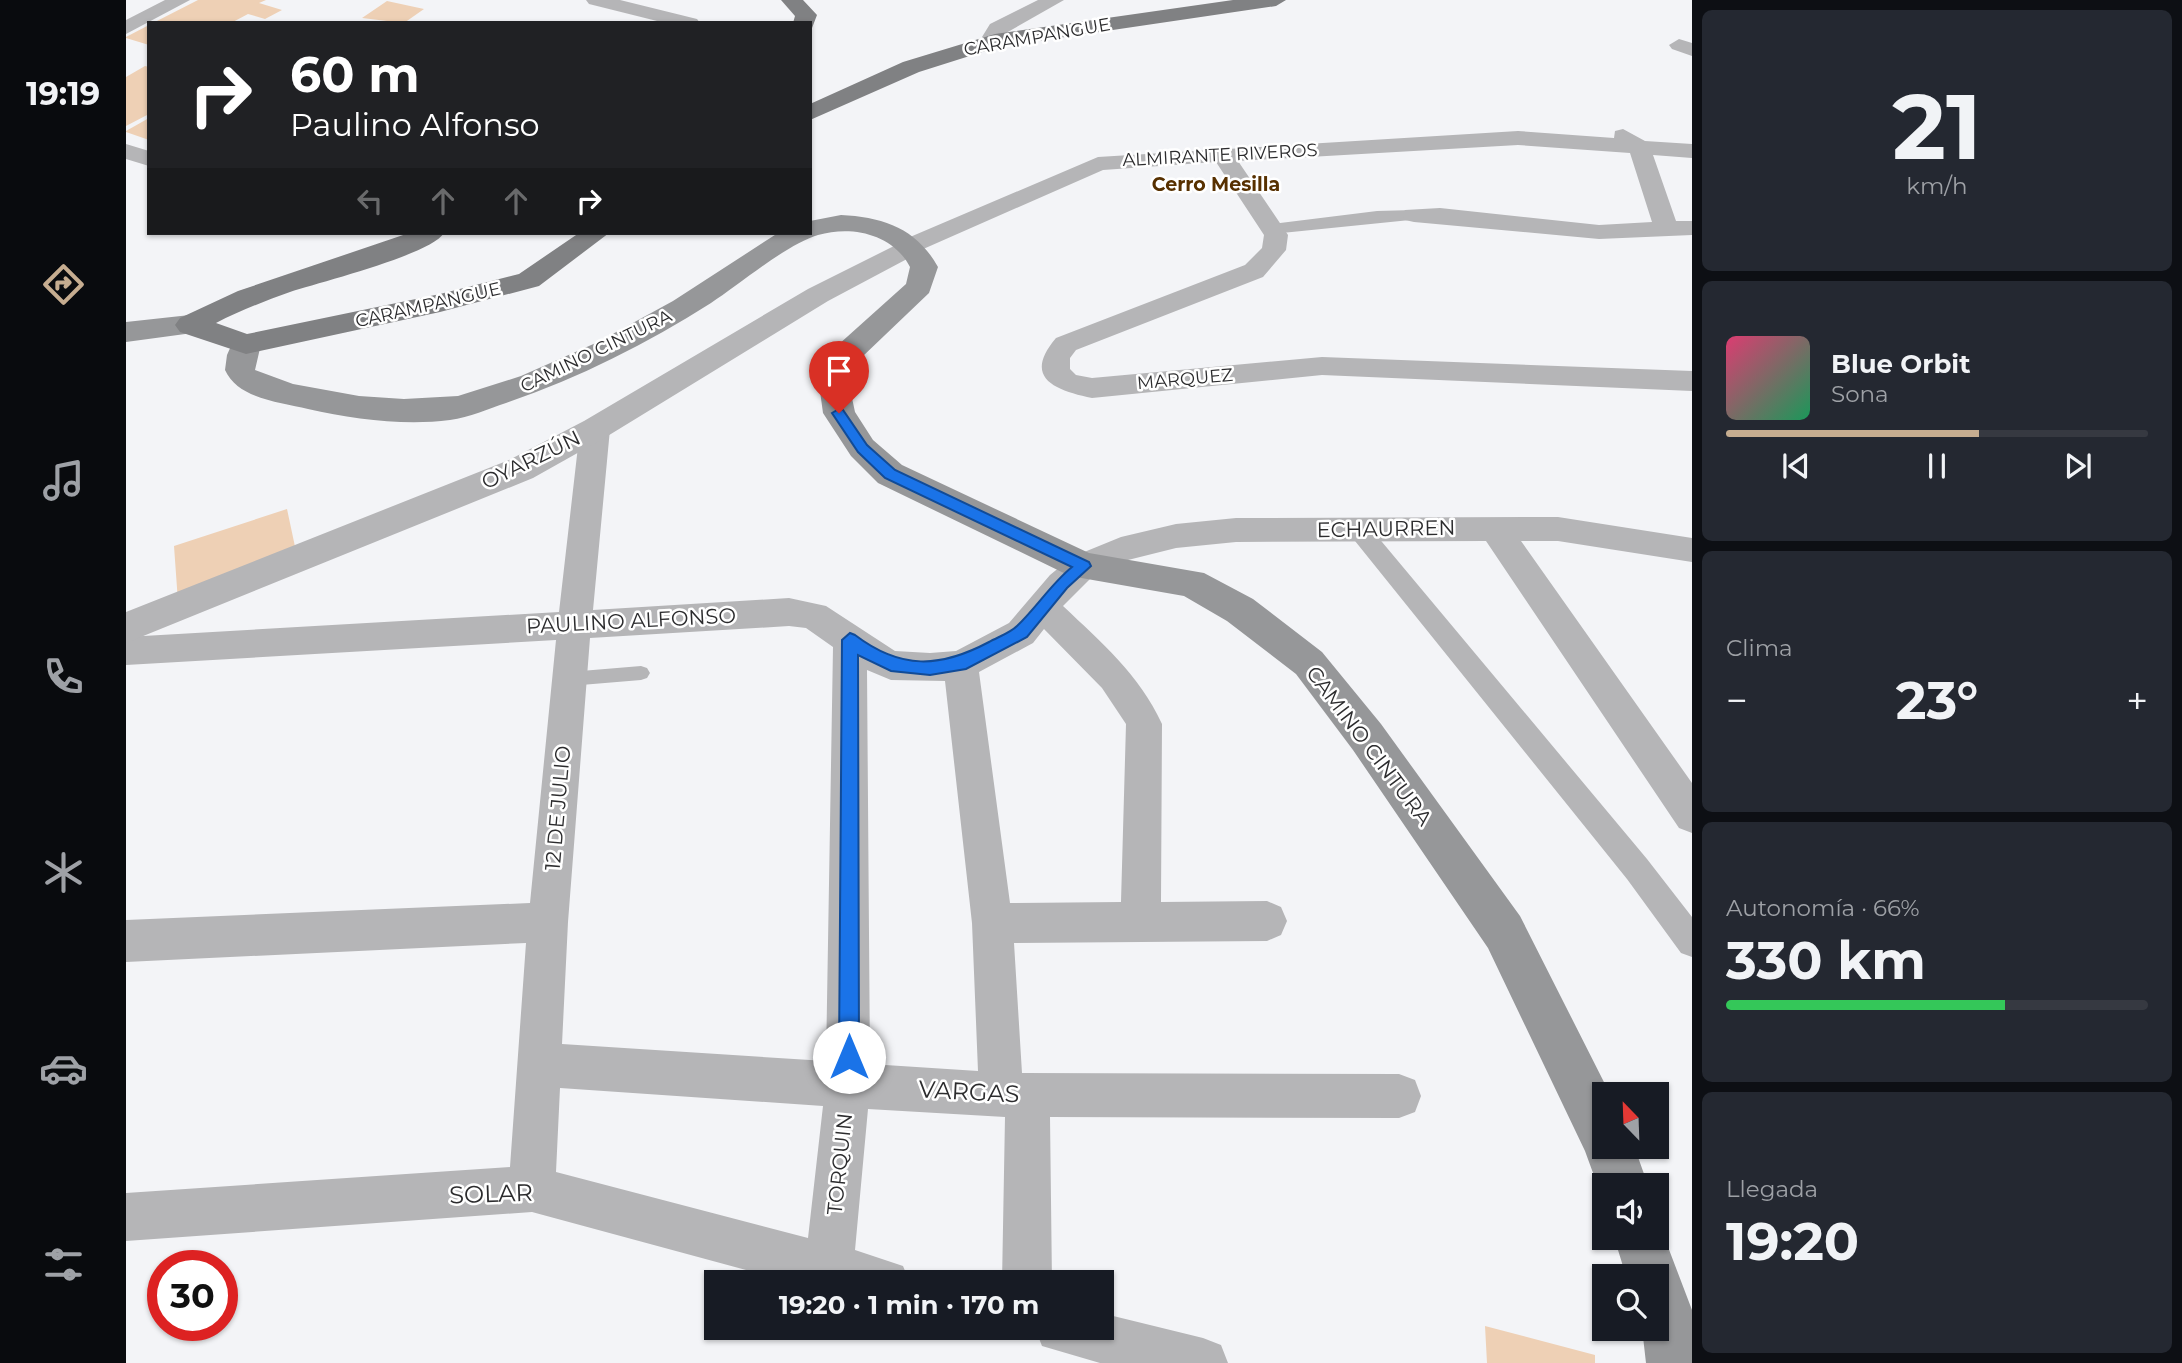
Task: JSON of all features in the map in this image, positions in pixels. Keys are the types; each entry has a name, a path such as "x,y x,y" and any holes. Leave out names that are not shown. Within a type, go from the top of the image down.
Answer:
{"main road":[{"path":"791,0 806,15 804,21"},
{"name":"CARAMPANGUE","path":"812,112 911,67 995,41 1276,0"},
{"path":"812,229 853,224 877,227 912,245"},
{"path":"126,332 190,325 215,310 425,235"},
{"name":"CARAMPANGUE","path":"246,344 440,303 529,280 593,235"},
{"name":"CAMINO CINTURA","path":"246,344 239,360 240,372 247,382 360,407 448,409 518,389 580,361 699,301 797,235"},
{"name":"CAMINO CINTURA","path":"912,245 924,267 919,287 849,352 834,384 839,413 862,448 890,474 1083,566 1191,583 1240,610 1309,663 1367,737 1504,932 1592,1111"},
{"path":"190,325 246,344"},
{"path":"1669,1323 1674,1363"}],"street":[{"path":"126,28 180,0"},
{"path":"995,41 993,37 998,29 1055,0"},
{"path":"604,5 681,21"},
{"name":"ALMIRANTE RIVEROS","path":"1545,140 1597,121 1639,147"},
{"name":"ALMIRANTE RIVEROS","path":"912,245 1098,164 1222,154 1518,138 1692,152"},
{"path":"1639,147 1667,231"},
{"path":"126,151 147,158"},
{"path":"1222,154 1272,229 1377,216 1414,215 1440,215 1563,229 1667,231 1692,228"},
{"name":"MARQUEZ","path":"1272,229 1276,234 1274,250 1254,271 1066,344 1056,356 1056,371 1067,383 1092,388 1322,366 1692,381"},
{"name":"OYARZÚN","path":"126,628 521,469 595,429 794,309 912,245"},
{"name":"12 DE JULIO","path":"532,1189 548,922 569,679 577,623 595,429"},
{"path":"1494,528 1687,800"},
{"name":"ECHAURREN","path":"1083,566 1121,549 1176,536 1236,530 1558,529 1692,550"},
{"path":"1359,530 1637,869 1692,942"},
{"name":"PAULINO ALFONSO","path":"126,651 789,612 814,616 869,654 891,665 930,668 961,665 1021,633 1062,584 1083,566"},
{"path":"1042,607 1114,679 1139,710 1144,724 1141,922"},
{"name":"TORQUIN","path":"830,1268 848,1085 850,640"},
{"path":"961,665 1014,1095 1026,1270"},
{"path":"992,923 1267,921"},
{"path":"126,941 548,922"},
{"name":"VARGAS","path":"541,1065 1014,1095 1399,1096"},
{"name":"SOLAR","path":"126,1217 532,1189 837,1270"},
{"path":"1109,1340 1203,1363"}],"lane":[{"path":"569,679 642,673"}],"building":[{"path":"198,0 266,0 259,3 282,10 265,19 248,14 235,21 157,21"},
{"path":"387,1 424,9 407,21 362,18"},
{"path":"147,26 147,44 126,37"},
{"path":"147,66 147,115 126,126 126,77"},
{"path":"147,119 147,139 126,131"},
{"path":"287,509 297,556 178,602 174,546"},
{"path":"1485,1326 1595,1355 1595,1363 1487,1363"}],"district":[{"name":"Cerro Mesilla","path":"1216,184"}],"route":[{"path":"839,413 862,448 890,474 1083,566 1062,584 1021,633 961,665 930,668 891,665 850,640 849,1057"}]}
